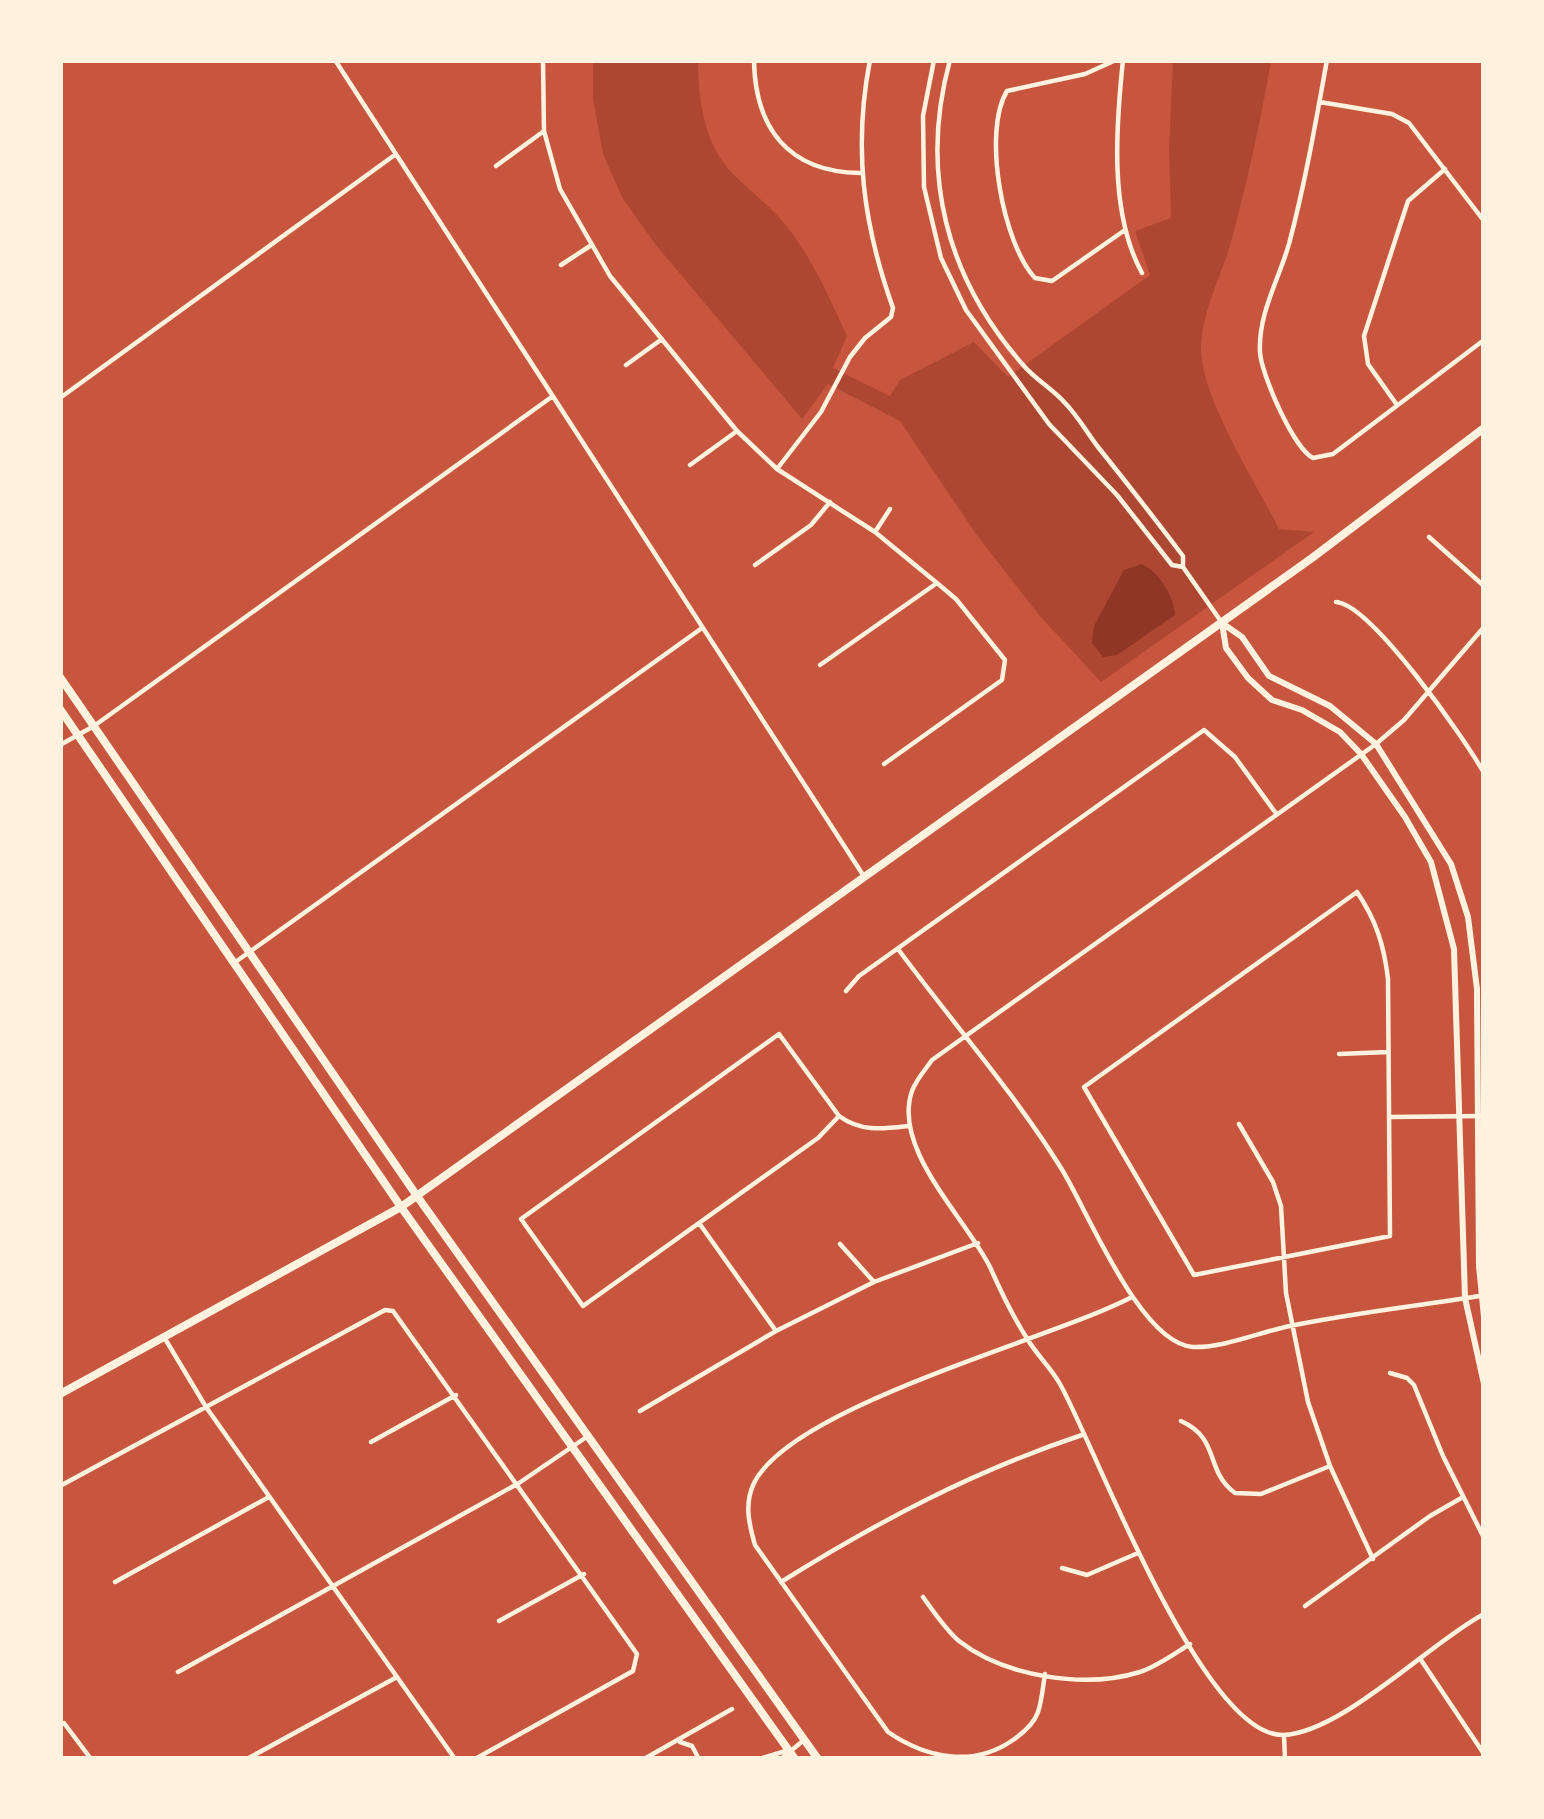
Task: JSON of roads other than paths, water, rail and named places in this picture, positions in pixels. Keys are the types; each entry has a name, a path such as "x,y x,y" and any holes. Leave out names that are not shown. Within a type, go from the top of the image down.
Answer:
{"main road":[{"path":"60,1394 418,1196 1222,623 1484,428"},
{"path":"60,677 418,1196 818,1759"},
{"path":"60,709 401,1207 792,1754"}],"street":[{"path":"335,60 865,878"},
{"path":"543,60 544,131 560,189 590,246 737,431 777,469 875,532 937,583 998,648 1006,670 1002,680 884,764"},
{"path":"754,60 755,92 777,139 798,158 826,170 860,173"},
{"path":"777,469 821,412 850,357 891,317 893,308 874,257 860,173 861,106 870,60"},
{"path":"934,60 923,116 924,187 941,258 966,310 1049,424 1117,495 1172,565 1183,567"},
{"path":"950,60 940,97 936,171 949,238 988,317 1025,368 1065,402 1130,485 1183,556 1183,567 1222,623 1242,637 1269,676 1330,706 1376,744 1451,863 1468,917 1477,988 1484,1317"},
{"path":"1125,230 1052,281 1043,282 1029,272 1000,190 1000,107 1007,91 1085,74 1120,60 1125,230 1142,273"},
{"path":"1327,60 1288,245 1264,317 1260,354 1268,382 1302,450 1313,458 1333,454 1484,340"},
{"path":"1320,102 1392,114 1409,123 1484,221"},
{"path":"496,166 544,131"},
{"path":"60,398 396,154"},
{"path":"1397,405 1368,364 1364,336 1408,201 1445,169"},
{"path":"561,265 590,246"},
{"path":"626,365 662,339"},
{"path":"60,746 553,396"},
{"path":"690,465 737,431"},
{"path":"755,565 811,525 830,502"},
{"path":"875,532 890,508"},
{"path":"1430,537 1484,586"},
{"path":"820,665 937,583"},
{"path":"1336,602 1344,601 1369,619 1428,690 1483,769"},
{"path":"1222,623 1226,649 1247,678 1272,700 1302,710 1340,732 1361,754 1431,862 1448,916 1457,988 1465,1298 1484,1384"},
{"path":"1484,627 1404,720 1376,744 932,1060 914,1085 908,1126 916,1151 978,1243 1028,1340 1059,1383 1138,1553 1190,1644 1243,1718 1284,1735 1314,1726 1421,1660 1484,1614"},
{"path":"234,963 703,628"},
{"path":"846,991 859,976 1204,730 1235,758 1276,813"},
{"path":"1357,892 1384,944 1388,1052 1390,1236 1194,1275 1084,1087 1357,892"},
{"path":"898,949 967,1035 1061,1168 1132,1297 1172,1339 1189,1347 1292,1325 1480,1296"},
{"path":"838,1116 818,1138 583,1306 521,1219 779,1034 838,1116 870,1130 908,1126"},
{"path":"1339,1054 1388,1052"},
{"path":"1389,1117 1480,1116"},
{"path":"1239,1124 1273,1182 1281,1206 1292,1325 1308,1402 1330,1466 1373,1559"},
{"path":"699,1223 776,1330"},
{"path":"640,1411 776,1330 874,1282 978,1243"},
{"path":"840,1244 874,1282"},
{"path":"1045,1674 1038,1712 1022,1734 984,1756 942,1757 910,1748 888,1732 755,1545 748,1499 767,1462 785,1448 905,1386 1098,1315 1132,1297"},
{"path":"60,1486 385,1310 393,1311 632,1642 637,1662 633,1671 475,1759"},
{"path":"164,1337 206,1407 455,1759"},
{"path":"1390,1373 1414,1385 1484,1538"},
{"path":"371,1442 456,1395"},
{"path":"1181,1421 1204,1435 1218,1474 1235,1493 1261,1494 1330,1466"},
{"path":"781,1582 872,1525 953,1484 1082,1435"},
{"path":"178,1672 519,1483 588,1436"},
{"path":"115,1582 269,1497"},
{"path":"1305,1606 1462,1497"},
{"path":"1062,1568 1088,1575 1138,1553"},
{"path":"499,1621 584,1574"},
{"path":"923,1597 948,1630 975,1651 1005,1666 1045,1674 1088,1680 1137,1673 1190,1644"},
{"path":"1421,1660 1484,1754"},
{"path":"247,1759 397,1677"},
{"path":"644,1759 732,1709"},
{"path":"62,1724 92,1759"},
{"path":"1284,1735 1285,1759"},
{"path":"781,1759 804,1740"},
{"path":"680,1742 692,1746 699,1759"},
{"path":"759,1759 792,1754"}]}
